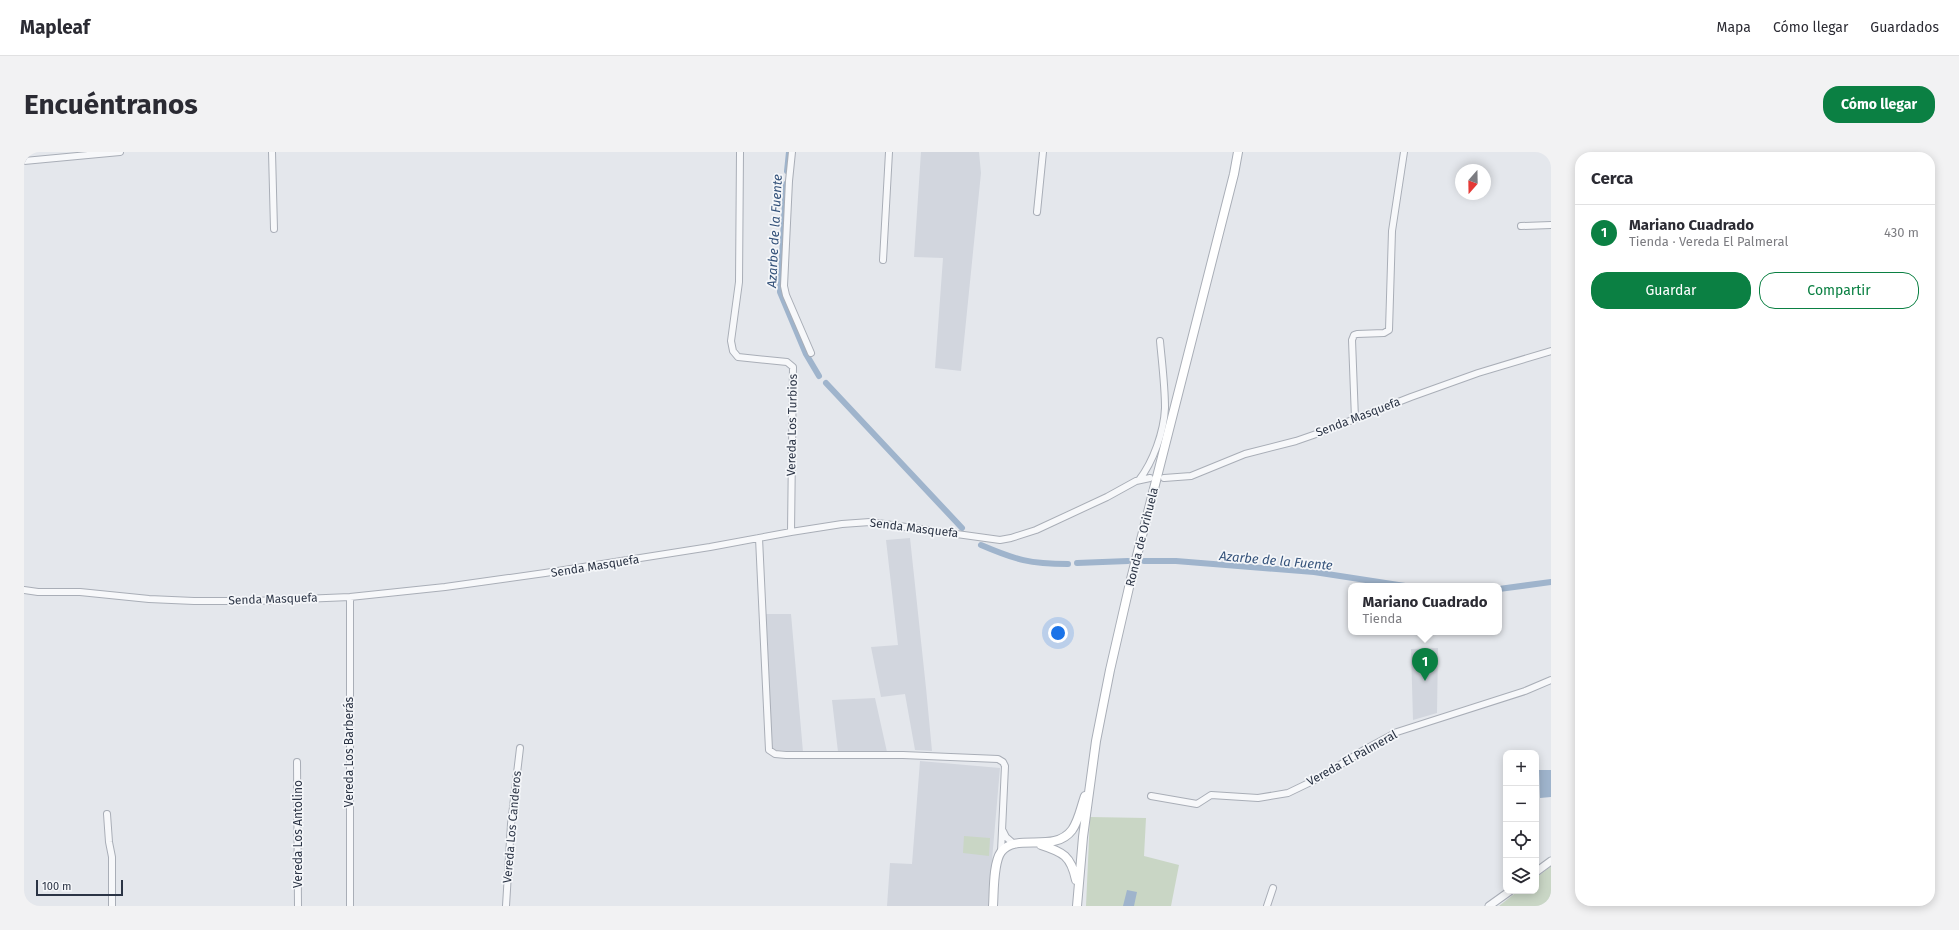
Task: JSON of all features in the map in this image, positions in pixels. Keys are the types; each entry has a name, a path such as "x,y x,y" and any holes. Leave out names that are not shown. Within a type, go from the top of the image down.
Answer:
{"main road":[{"name":"Ronda de Orihuela","path":"1077,906 1092,776 1103,702 1130,583 1234,174 1238,152"},
{"name":"Ronda de Orihuela","path":"1234,174 1242,152"},
{"path":"993,906 997,861 1001,852 1014,844 1052,842 1064,837 1071,831 1077,821 1092,776"},
{"path":"1036,844 1058,850 1064,854 1073,867 1078,887"}],"street":[{"path":"24,161 120,152"},
{"path":"272,152 274,229"},
{"name":"Vereda Los Turbios","path":"740,152 739,282 731,342 733,350 738,357 787,362 793,367 791,532"},
{"path":"792,152 789,181 784,286 786,296 811,353"},
{"path":"882,260 889,152"},
{"path":"1037,212 1042,152"},
{"path":"1356,419 1352,340 1354,335 1357,334 1384,333 1389,330 1392,231 1404,152"},
{"path":"1520,226 1551,225"},
{"path":"1139,480 1149,466 1158,440 1165,410 1160,341"},
{"name":"Senda Masquefa","path":"1164,478 1191,476 1245,454 1296,441 1465,378 1551,351"},
{"name":"Senda Masquefa","path":"24,590 38,592 80,592 149,599 194,601 254,601 350,597 446,587 532,575 710,547 842,524 870,522 985,538 1011,538 1036,530 1078,511 1139,480 1150,478"},
{"path":"759,538 769,750 775,754 786,755 903,755 998,759 1003,762 1005,766 1001,852"},
{"name":"Vereda Los Barberás","path":"350,597 350,906"},
{"name":"Vereda El Palmeral","path":"1151,796 1197,804 1211,795 1258,798 1288,793 1317,779 1397,732 1525,691 1551,680"},
{"name":"Vereda Los Canderos","path":"506,906 511,824 520,748"},
{"name":"Vereda Los Antolino","path":"297,762 298,906"},
{"path":"107,814 109,842 112,857 112,906"},
{"path":"1002,827 1006,837 1014,844"},
{"path":"1539,870 1551,861"},
{"path":"1267,906 1273,888"},
{"path":"1489,906 1506,894"}],"shaded area":[{"path":"921,152 979,152 981,173 961,371 935,368 943,258 914,257"},
{"path":"910,538 932,751 915,750 905,694 881,697 871,647 898,645 886,540"},
{"path":"765,614 791,614 803,752 772,750"},
{"path":"1438,648 1437,713 1413,720 1411,649"},
{"path":"875,698 887,752 838,752 832,700"},
{"path":"920,761 1000,768 988,906 887,906 890,863 912,864"}],"green space":[{"path":"1090,817 1146,818 1144,856 1179,865 1171,906 1086,906"},
{"path":"964,836 990,838 989,856 963,853"},
{"path":"1551,866 1551,906 1499,906 1514,894 1539,894 1539,876"}],"water":[{"path":"1539,770 1551,770 1551,797 1540,798"},
{"path":"1127,890 1137,892 1134,906 1123,906"}],"waterway":[{"name":"Azarbe de la Fuente","path":"787,171 789,152"},
{"name":"Azarbe de la Fuente","path":"786,184 780,292 806,354 819,376"},
{"name":"Azarbe de la Fuente","path":"826,383 962,528"},
{"name":"Azarbe de la Fuente","path":"981,545 1023,560 1043,563 1068,564"},
{"name":"Azarbe de la Fuente","path":"1077,563 1128,561"},
{"name":"Azarbe de la Fuente","path":"1144,561 1176,561 1314,572 1386,583"},
{"name":"Azarbe de la Fuente","path":"1502,589 1551,582"}],"place":[{"name":"Mariano Cuadrado","path":"1425,681"}]}
